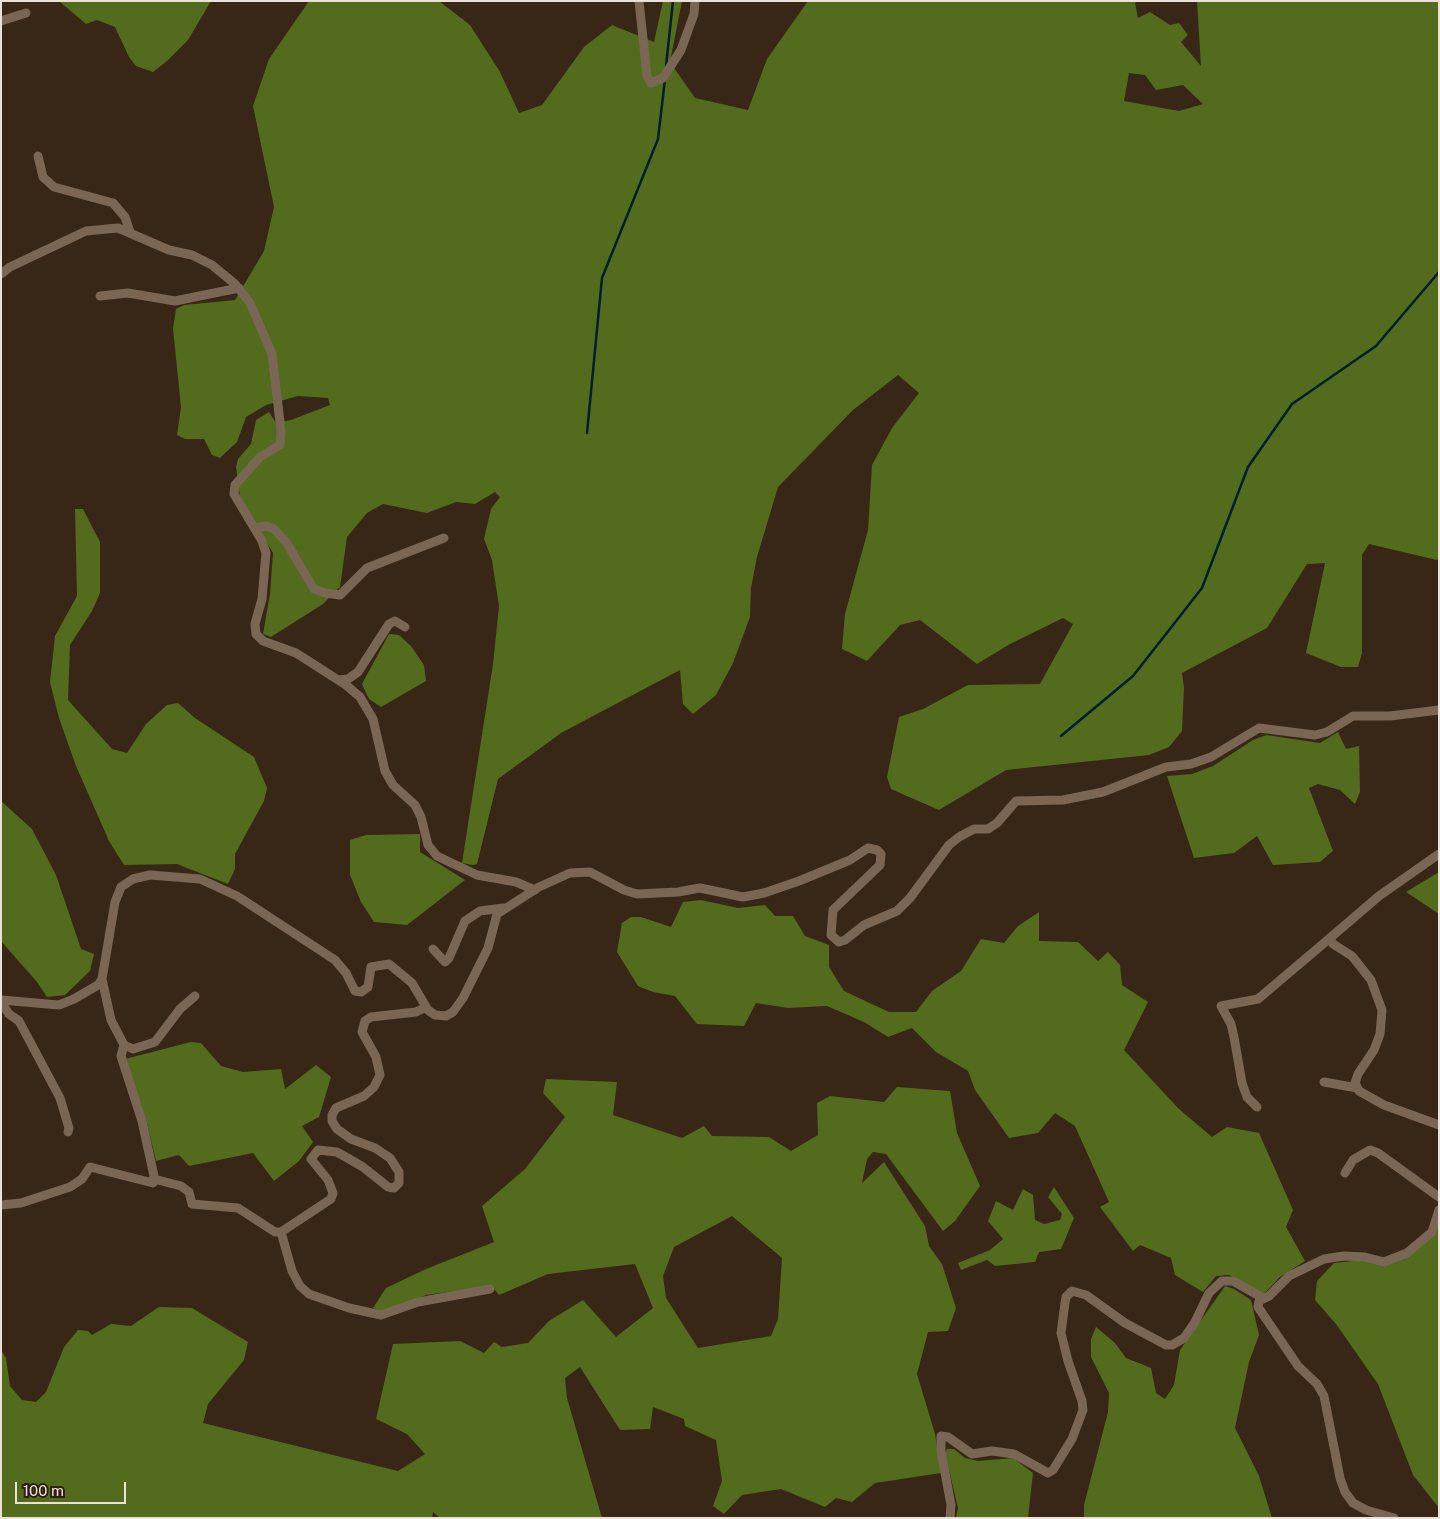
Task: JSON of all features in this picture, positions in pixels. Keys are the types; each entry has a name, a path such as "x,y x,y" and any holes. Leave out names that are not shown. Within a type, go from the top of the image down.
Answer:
{"street":[{"path":"639,1 647,76 651,83 663,78 681,50 694,14 695,1"},
{"path":"1,21 26,13"},
{"path":"38,156 43,177 54,187 113,203 125,217 130,232"},
{"path":"1,274 10,267 86,231 118,228 169,250 192,255 206,262 238,288 250,303 272,354 279,407 280,445 260,456 235,485 234,494 255,528 266,553 262,599 255,624 256,634 263,642 296,653 339,680 360,697 373,719 385,771 393,785 415,805 421,818 428,845 437,856 477,875 516,882 535,890"},
{"path":"100,296 128,294 175,301 238,288"},
{"path":"255,528 266,526 274,529 286,542 314,589 340,595 368,568 444,538"},
{"path":"339,680 348,679 358,672 389,624 396,621 405,627"},
{"path":"195,996 180,1009 155,1042 133,1049 124,1045 111,1020 102,979 114,902 121,887 133,879 150,875 200,879 237,896 335,960 346,973 355,991 361,992 368,987 371,967 388,964 412,983 426,1007 435,1015 446,1016 453,1012 488,948 497,914 535,890 570,873 590,872 624,890 637,894 669,893 700,888 743,897 764,893 807,878 850,860 868,848 877,850 881,854 880,865 833,910 831,935 839,942 845,940 864,924 903,906 949,845 974,829 988,829 997,824 1016,801 1063,800 1103,792 1166,767 1191,764 1211,758 1259,728 1315,735 1327,732 1353,716 1390,716 1439,710"},
{"path":"1257,1107 1247,1097 1242,1083 1231,1024 1221,1006 1258,999 1379,896 1439,854"},
{"path":"433,949 445,962 450,958 465,921 480,911 504,908"},
{"path":"1330,938 1333,944 1352,956 1371,980 1382,1010 1380,1034 1374,1050 1358,1074 1355,1083 1358,1088"},
{"path":"1,1001 59,1005 74,999 98,985 102,979"},
{"path":"1,1001 9,1014 19,1021 60,1098 69,1128 68,1132"},
{"path":"154,1179 181,1186 189,1192 192,1204 238,1208 275,1232 281,1232 331,1199 333,1193 328,1180 311,1159 318,1150 337,1152 363,1167 388,1187 394,1188 399,1183 399,1172 390,1158 375,1148 351,1139 338,1129 332,1121 332,1115 336,1108 364,1096 374,1087 380,1074 376,1057 362,1032 365,1021 371,1017 416,1012 426,1007"},
{"path":"124,1045 121,1056 142,1121 154,1179"},
{"path":"1324,1082 1358,1088 1384,1105 1439,1125"},
{"path":"1345,1173 1353,1160 1370,1150 1378,1153 1439,1197"},
{"path":"1,1205 21,1203 70,1187 82,1179 90,1167 153,1183 154,1179"},
{"path":"1394,1518 1366,1510 1353,1503 1345,1492 1340,1478 1324,1396 1318,1384 1298,1366 1258,1307 1258,1301 1269,1296 1289,1276 1324,1259 1344,1256 1365,1257 1384,1262 1407,1253 1432,1232 1439,1210"},
{"path":"281,1232 292,1271 300,1286 309,1294 349,1308 381,1315 418,1302 490,1289"},
{"path":"950,1518 951,1505 941,1450 941,1436 948,1437 972,1454 992,1451 1014,1454 1048,1473 1053,1470 1072,1440 1083,1410 1082,1401 1068,1361 1061,1333 1064,1303 1066,1297 1072,1292 1086,1295 1125,1323 1166,1345 1184,1338 1195,1322 1209,1293 1222,1281 1233,1281 1263,1298"}],"green space":[{"path":"59,1 211,1 188,40 153,72 136,66 129,57 115,27 97,20 86,24"},
{"path":"309,1 439,1 470,25 500,72 519,113 542,105 584,47 612,25 654,42 663,1 682,1 670,62 695,98 748,110 767,59 808,1 1138,1 1135,3 1138,18 1150,12 1170,25 1179,23 1188,35 1181,42 1201,66 1197,1 1439,1 1439,558 1437,560 1369,544 1362,555 1362,653 1358,667 1341,667 1306,653 1325,563 1307,564 1267,628 1182,673 1184,688 1182,731 1169,747 1149,755 1006,770 939,810 891,789 887,777 899,717 923,709 968,685 1040,684 1073,624 1063,618 1010,644 977,664 920,620 900,625 867,661 842,649 845,614 868,530 872,465 892,428 919,393 898,375 853,410 778,487 757,557 751,588 750,617 733,663 716,695 693,714 683,704 680,670 561,733 498,779 477,864 462,863 493,664 499,606 492,560 484,539 491,509 500,497 495,492 475,504 456,502 427,513 383,504 367,513 347,537 340,587 323,604 271,637 263,634 270,594 273,553 240,496 236,467 238,459 251,444 256,420 269,412 276,423 291,420 330,405 328,398 298,396 266,405 246,417 237,442 220,458 212,455 204,439 185,439 177,435 181,407 173,329 176,309 184,305 235,300 264,251 274,207 253,106 269,59","holes":["1129,73 1145,75 1156,90 1183,85 1203,104 1179,111 1124,101"]},
{"path":"75,509 83,509 100,542 100,593 92,611 70,645 68,700 112,749 127,753 146,724 167,705 178,703 195,718 254,757 267,788 264,801 235,854 235,869 228,884 177,864 124,865 109,841 76,766 59,718 50,682 55,636 77,596"},
{"path":"389,634 399,635 411,646 424,665 426,681 381,707 369,699 362,684"},
{"path":"1338,732 1346,749 1359,746 1360,792 1355,804 1340,790 1318,784 1309,788 1333,851 1320,862 1273,865 1257,836 1234,853 1194,858 1167,776 1192,774 1213,766 1253,740 1266,735 1320,743"},
{"path":"1,801 32,829 56,875 81,949 94,954 90,971 65,995 47,997 37,982 1,941"},
{"path":"420,834 420,852 465,880 407,925 374,922 361,902 350,875 350,840 366,835"},
{"path":"1439,872 1439,914 1406,892"},
{"path":"701,900 738,908 765,905 775,916 793,916 805,936 829,945 829,967 844,991 889,1012 916,1012 932,991 961,971 981,939 1004,943 1018,926 1039,912 1039,941 1078,942 1098,961 1108,952 1120,965 1122,985 1148,1002 1124,1050 1179,1109 1212,1137 1227,1127 1259,1133 1293,1210 1286,1227 1305,1261 1280,1277 1264,1294 1229,1275 1216,1276 1203,1292 1175,1275 1171,1258 1140,1245 1133,1251 1100,1207 1109,1202 1075,1126 1055,1113 1038,1133 1009,1138 975,1090 968,1071 936,1052 912,1028 888,1037 864,1022 827,1006 788,1008 756,1003 744,1026 697,1024 675,996 653,992 638,986 617,952 622,923 631,917 641,917 671,927 683,902"},
{"path":"191,1042 201,1043 221,1066 243,1072 281,1069 285,1089 316,1065 331,1077 319,1117 302,1126 313,1142 299,1161 274,1181 253,1153 189,1166 179,1155 156,1161 147,1123 125,1059"},
{"path":"546,1079 617,1082 613,1115 682,1138 704,1126 712,1136 769,1137 791,1151 818,1135 817,1103 830,1096 884,1102 897,1087 950,1091 957,1133 980,1186 955,1221 943,1231 886,1154 873,1152 867,1159 862,1183 884,1162 925,1226 929,1246 942,1264 956,1308 948,1331 928,1332 917,1374 935,1434 941,1473 875,1483 852,1502 836,1498 825,1507 781,1489 742,1495 724,1514 713,1506 722,1481 716,1440 685,1426 684,1419 653,1407 650,1429 620,1430 580,1367 565,1378 567,1398 602,1518 440,1518 433,1512 432,1518 1,1518 1,1350 6,1358 10,1386 22,1400 36,1402 46,1392 64,1347 78,1330 88,1331 92,1335 111,1324 131,1326 159,1307 192,1308 248,1342 244,1360 208,1404 203,1423 398,1471 425,1454 407,1434 376,1419 393,1344 460,1341 484,1353 494,1342 502,1347 528,1343 549,1321 583,1300 616,1337 653,1308 635,1264 548,1274 499,1295 492,1286 426,1295 382,1312 373,1308 386,1288 426,1269 494,1242 482,1206 525,1169 565,1117 543,1093","holes":["732,1216 782,1258 778,1319 771,1336 698,1348 666,1298 663,1276 674,1247"]},
{"path":"1054,1187 1074,1218 1061,1249 1039,1252 1035,1262 995,1266 987,1260 961,1270 958,1263 990,1250 1003,1239 988,1221 996,1201 1013,1210 1023,1189 1033,1195 1035,1220 1044,1224 1060,1220 1062,1214 1048,1197"},
{"path":"1439,1221 1439,1508 1413,1475 1378,1384 1336,1324 1315,1300 1317,1281 1334,1263 1407,1255"},
{"path":"1225,1286 1234,1289 1251,1300 1259,1335 1249,1362 1235,1428 1259,1476 1272,1518 1084,1518 1084,1505 1108,1412 1109,1393 1091,1357 1091,1339 1096,1327 1115,1343 1126,1358 1151,1368 1156,1393 1165,1399 1174,1385 1180,1350"},
{"path":"947,1449 954,1449 965,1458 978,1461 1013,1458 1033,1473 1028,1518 956,1518 958,1508 945,1453"}],"waterway":[{"path":"666,66 673,1"},
{"path":"587,433 602,278 658,139 665,79"},
{"path":"1061,736 1133,676 1202,588 1248,467 1292,404 1376,346 1439,272"}]}
